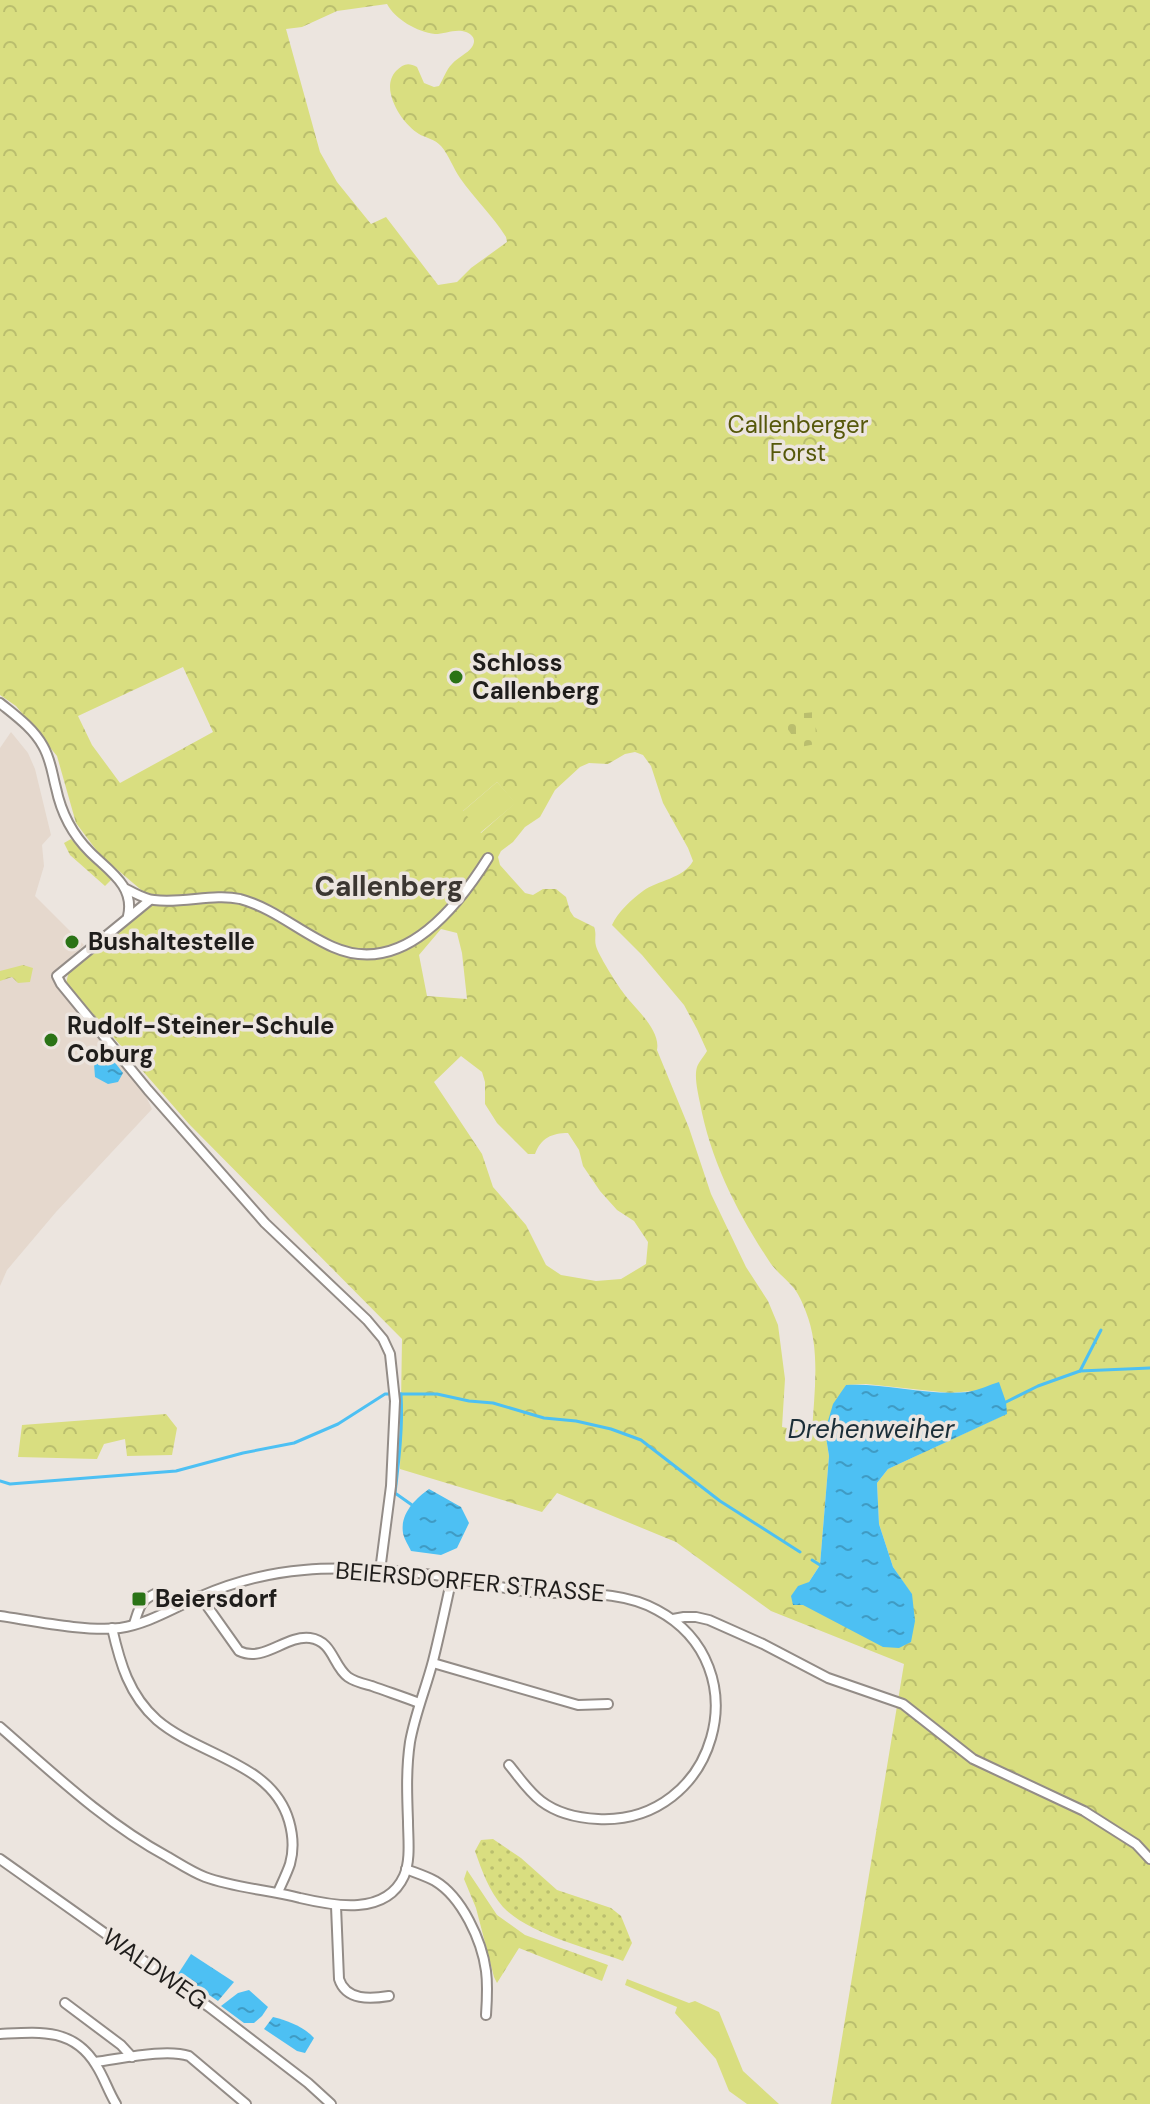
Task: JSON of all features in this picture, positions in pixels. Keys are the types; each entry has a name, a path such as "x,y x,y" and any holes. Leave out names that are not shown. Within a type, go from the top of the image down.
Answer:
{"street":[{"path":"0,703 43,745 50,761 61,809 71,829 126,889 150,900 239,899 351,954 389,953 408,943 446,914 459,901 488,858"},
{"path":"126,889 130,899 128,917"},
{"path":"150,900 57,976 148,1090 265,1223 383,1339 390,1354 395,1401 391,1486 380,1571"},
{"name":"BEIERSDORFER STRASSE","path":"0,1616 112,1628 149,1621 200,1596 245,1580 292,1571 327,1569 452,1577 530,1592 608,1595 655,1608 673,1619"},
{"path":"0,1727 105,1817 152,1848 206,1877 336,1906 364,1905 382,1898 396,1887 406,1869 410,1743 419,1703 433,1663 452,1577"},
{"path":"134,1624 145,1598 159,1592 172,1609"},
{"path":"200,1596 244,1654 257,1654 312,1638 329,1648 350,1678 419,1703"},
{"path":"673,1619 696,1617 709,1620 828,1678 903,1704 973,1759 1084,1811 1136,1844 1150,1859"},
{"path":"509,1765 541,1801 555,1810 582,1818 612,1819 641,1814 655,1808 680,1789 691,1778 706,1753 717,1704 702,1650 673,1619"},
{"path":"112,1628 129,1683 155,1718 179,1737 252,1773 273,1790 286,1808 293,1845 290,1863 278,1892"},
{"path":"433,1663 578,1705 608,1704"},
{"name":"WALDWEG","path":"0,1859 209,2007 331,2104"},
{"path":"406,1869 435,1881 448,1891 470,1922 486,1968 486,2015"},
{"path":"336,1906 339,1979 342,1987 353,1995 372,1999 389,1996"},
{"path":"65,2003 121,2045 132,2057"},
{"path":"0,2034 54,2033 76,2044 95,2062 116,2104"},
{"path":"95,2062 173,2053 189,2056 246,2104"}],"shaded area":[{"name":"Rudolf-Steiner-Schule Coburg","path":"11,732 28,753 35,769 51,835 42,845 44,866 35,896 84,945 50,976 60,992 142,1088 152,1109 56,1212 7,1270 0,1286 0,748"}],"green space":[{"name":"Callenberger Forst","path":"0,0 1150,0 1150,2104 831,2104 904,1664 771,1611 676,1542 557,1493 542,1512 400,1469 402,1339 189,1124 66,983 69,971 145,908 146,894 100,855 76,823 57,756 16,706 0,695","holes":["387,4 401,20 421,31 435,34 462,31 474,38 472,47 450,66 439,86 424,83 417,67 408,64 396,71 390,87 395,106 406,122 419,134 441,146 460,178 506,237 507,242 457,282 438,285 386,217 371,224 337,182 320,152 286,29 302,27 337,11","183,667 213,732 120,783 92,745 78,716","635,752 643,755 651,766 663,803 693,861 677,876 639,894 621,911 612,925 684,1005 707,1051 697,1067 696,1080 711,1146 737,1207 771,1264 798,1295 811,1327 815,1372 812,1433 782,1427 785,1379 778,1325 711,1194 689,1128 657,1050 651,1026 622,991 604,962 596,946 594,927 574,917 566,897 556,889 543,889 533,895 525,893 500,865 498,857 501,851 540,817 555,790 580,767 589,763 608,764 625,754","497,782 515,803 481,833 463,811","441,929 457,933 467,999 427,996 419,955","461,1056 482,1072 485,1104 497,1123 528,1154 535,1154 540,1144 548,1138 568,1133 579,1150 583,1166 600,1191 617,1210 634,1221 648,1242 646,1264 621,1279 596,1281 561,1275 546,1265 526,1225 493,1187 482,1154 434,1082","866,1384 950,1393 972,1391 1006,1414 888,1469 877,1483 879,1524 893,1567 912,1595 794,1605 820,1565 829,1456 825,1431 846,1385"]},
{"path":"815,712 816,744 800,747 787,728 795,714"},
{"path":"497,782 516,803 480,833 462,812"},
{"path":"71,839 112,879 105,886 70,855 64,843"},
{"path":"23,965 33,968 30,982 18,983 12,977 0,981 0,971"},
{"path":"166,1414 177,1428 172,1455 127,1456 125,1439 104,1444 97,1459 18,1457 22,1425"},
{"path":"493,1839 521,1858 557,1890 611,1908 621,1916 632,1943 623,1961 543,1933 503,1907 490,1888 475,1851 481,1840"},
{"path":"467,1870 497,1915 525,1935 608,1965 602,1981 519,1948 497,1983 476,1908 464,1879"},
{"path":"627,1979 719,2012 743,2071 779,2104 747,2104 729,2091 716,2059 675,2013 677,2007 625,1985"}],"water":[{"path":"89,1047 103,1047 123,1073 118,1082 108,1084 95,1077 94,1064 89,1060"},
{"name":"Drehenweiher","path":"999,1382 1007,1414 888,1469 877,1483 879,1524 893,1567 912,1594 915,1621 911,1642 899,1648 883,1647 803,1605 793,1605 791,1596 798,1586 809,1582 820,1565 829,1456 825,1431 833,1404 846,1385 953,1393 972,1391"},
{"path":"429,1489 461,1507 469,1523 457,1548 441,1555 411,1551 403,1533 406,1513"},
{"path":"191,1954 234,1982 218,2001 178,1974"},
{"path":"249,1990 268,2007 254,2023 244,2023 221,2006 238,1993"},
{"path":"273,2017 300,2027 314,2038 305,2053 264,2029"}],"waterway":[{"path":"1080,1371 1101,1330"},
{"path":"1006,1402 1080,1371 1150,1368"},
{"path":"0,1481 10,1484 176,1471 294,1443 338,1424 385,1394 437,1394 493,1403 544,1418 576,1421 641,1440 720,1501 800,1552"},
{"path":"401,1394 395,1493 412,1505"},
{"path":"812,1560 820,1565"}],"place":[{"name":"Schloss Callenberg","path":"456,677"},
{"name":"Bushaltestelle","path":"72,942"},
{"name":"Rudolf-Steiner-Schule Coburg","path":"51,1040"},
{"name":"Beiersdorf","path":"139,1599"}],"district":[{"name":"Callenberg","path":"389,886"}]}
